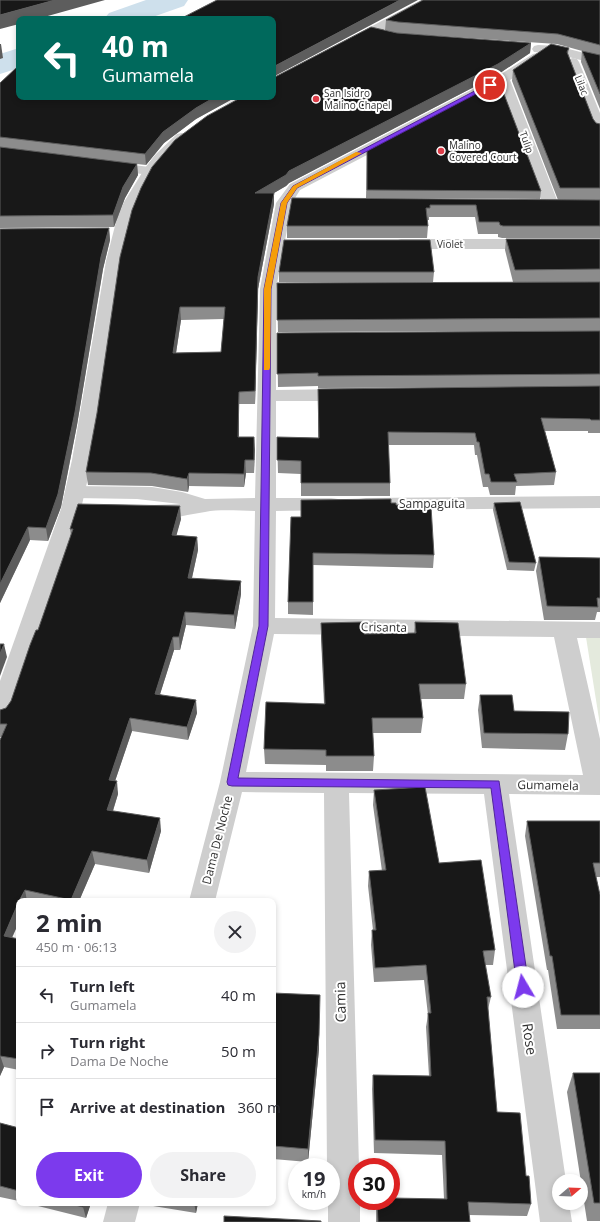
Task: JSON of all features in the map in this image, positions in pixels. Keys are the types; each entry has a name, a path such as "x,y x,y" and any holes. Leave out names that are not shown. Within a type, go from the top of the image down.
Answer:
{"street":[{"path":"342,46 430,0"},
{"path":"370,32 390,36"},
{"path":"542,50 600,50"},
{"path":"542,50 600,62"},
{"path":"542,50 573,62 600,67"},
{"name":"Dama De Noche","path":"203,898 232,782 264,626 266,396 275,339 275,289 295,187 503,79 542,50"},
{"name":"Lilac","path":"573,62 600,130"},
{"name":"Tulip","path":"503,79 558,205 535,205"},
{"path":"0,714 73,500 82,460 114,261 113,233 150,171 165,154 196,127"},
{"path":"96,164 150,171"},
{"name":"Violet","path":"386,244 552,244"},
{"path":"266,396 361,395"},
{"path":"73,500 107,502 182,497 206,505"},
{"name":"Sampaguita","path":"206,505 600,502"},
{"path":"129,511 176,511 206,505"},
{"name":"Crisanta","path":"264,626 600,630"},
{"path":"564,630 599,785"},
{"name":"Gumamela","path":"232,782 599,785"},
{"name":"Camia","path":"336,783 344,1222"},
{"name":"Rose","path":"495,784 556,1222"},
{"path":"119,1222 123,1206"}],"shaded area":[{"path":"585,631 600,631 600,725"}],"building":[{"path":"0,0 55,0 0,15"},
{"path":"217,0 400,0 276,65 276,16 186,16"},
{"path":"423,0 600,0 600,45 558,34 386,20"},
{"path":"371,27 397,33 531,43 498,64 289,171 286,175 255,193 274,193 258,277 255,391 239,392 238,437 254,437 254,460 245,460 244,474 189,473 187,479 151,473 86,472 97,413 120,257 132,210 152,167 175,140 207,116 236,100 276,100 276,76","holes":["180,307 225,307 221,352 173,353"]},
{"path":"551,44 569,48 567,52 593,119 596,123 600,124 600,188 560,188 513,70"},
{"path":"582,51 600,55 600,94"},
{"path":"16,68 16,100 210,100 163,132 145,154 0,137 0,83"},
{"path":"499,81 541,191 367,190 367,149"},
{"path":"0,147 137,164 123,187 113,215 0,216"},
{"path":"292,198 600,200 600,226 503,226 500,225 499,222 479,222 476,205 430,205 430,208 426,208 428,226 287,226"},
{"path":"109,228 101,257 75,412 58,494 46,528 28,527 0,584 0,229"},
{"path":"506,239 600,239 600,269 515,270"},
{"path":"284,240 430,240 434,272 279,272"},
{"path":"600,282 600,318 277,320 277,283"},
{"path":"600,331 600,374 318,376 318,373 277,374 277,333"},
{"path":"600,386 600,420 541,418 556,472 514,474 517,482 491,482 489,474 485,474 479,442 477,442 475,433 388,432 390,483 301,483 301,461 277,460 277,437 319,438 318,389"},
{"path":"391,499 391,503 396,503 396,505 431,506 434,555 313,553 313,602 288,602 291,517 301,517 301,500"},
{"path":"520,502 536,563 509,562 494,503"},
{"path":"78,504 180,506 172,535 197,537 188,578 241,581 234,615 185,612 179,637 173,637 155,694 196,700 187,727 130,718 109,780 117,781 107,810 160,818 147,860 92,851 72,898 62,898 25,890 21,898 16,898 16,908 4,936 16,938 16,1059 0,1056 0,740 7,724 0,724 0,710 6,708 11,701 30,645 36,630 38,630 73,529 70,529"},
{"path":"539,557 600,558 600,598 597,598 598,607 547,606"},
{"path":"363,622 364,634 416,633 415,622 458,623 466,684 419,684 423,718 372,718 374,756 326,756 326,750 264,749 266,702 325,704 321,623"},
{"path":"0,644 4,644 0,654"},
{"path":"480,695 512,695 514,711 569,712 568,734 484,733"},
{"path":"425,787 439,863 481,860 495,950 483,951 491,997 487,997 497,1112 520,1113 526,1176 529,1176 531,1204 468,1202 470,1222 378,1222 377,1210 400,1210 400,1198 447,1199 445,1141 375,1140 373,1075 431,1076 428,1013 431,1013 426,965 375,968 372,930 376,930 369,871 386,870 374,790"},
{"path":"527,821 600,821 600,863 593,863 600,895 600,1015 561,1015 552,956 550,956"},
{"path":"276,993 320,995 319,1035 308,1149 276,1146"},
{"path":"573,1073 600,1073 600,1203 594,1203"},
{"path":"0,1123 16,1127 16,1190 0,1186"},
{"path":"224,1216 321,1221 321,1222 224,1222"}],"waterway":[{"path":"128,16 174,0"},
{"path":"0,65 16,58"}],"slow traffic":[{"path":"266,368 268,289 284,203 295,187 359,153"}],"place":[{"name":"San Isidro Malino Chapel","path":"316,99"},
{"name":"Malino Covered Court","path":"441,151"}],"route":[{"path":"490,85 295,187 284,203 268,289 264,504 264,626 232,782 495,784 523,987"}]}
